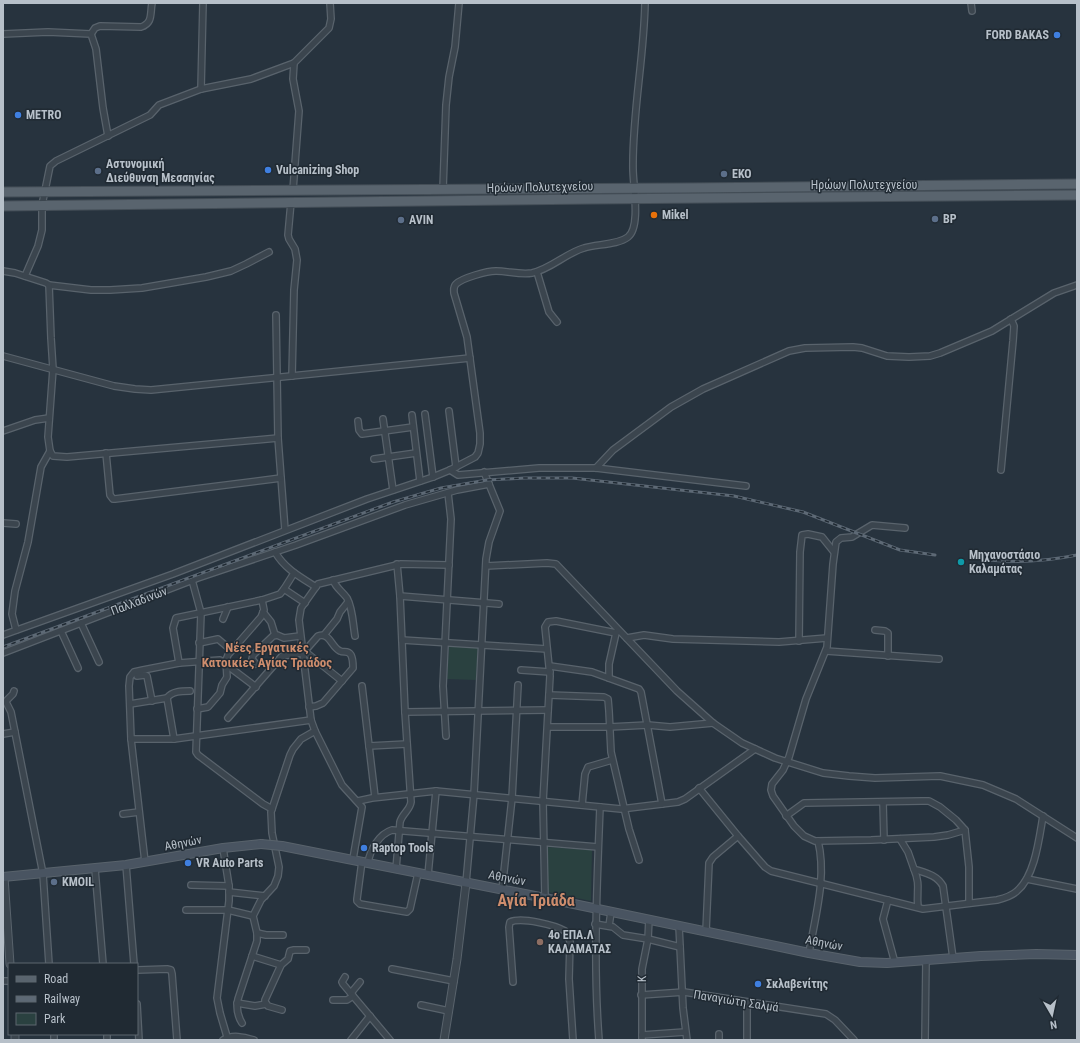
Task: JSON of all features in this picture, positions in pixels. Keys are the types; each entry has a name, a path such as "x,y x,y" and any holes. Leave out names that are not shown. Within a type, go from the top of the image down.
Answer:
{"main road":[{"name":"Ηρώων Πολυτεχνείου","path":"3,192 1077,184"},
{"name":"Ηρώων Πολυτεχνείου","path":"3,206 1077,195"},
{"name":"Αθηνών","path":"4,877 95,869 146,862 223,848 261,844 282,846 353,859 428,876 596,908 809,953 867,963 895,963 953,958 1048,953 1077,955"}],"street":[{"path":"91,34 95,28 100,26 146,25 150,19 152,3"},
{"path":"201,89 203,3"},
{"path":"25,276 42,230 42,205 50,166 61,158 150,115 159,105 201,89 251,79 294,63 328,28 331,19 330,3"},
{"path":"443,189 446,105 449,77 455,47 459,3"},
{"path":"3,635 146,584 392,490 432,477 450,470 475,457 478,453 480,444 470,358 467,337 454,293 454,287 456,284 478,274 493,271 526,274 537,272 582,248 616,242 627,238 631,234 634,227 634,132 645,3"},
{"path":"971,3 972,11"},
{"path":"3,34 48,32 91,34"},
{"path":"91,34 96,49 108,136"},
{"path":"293,190 299,112 293,79 294,63"},
{"path":"291,202 288,235 295,249 297,260 294,290 292,376"},
{"path":"3,271 25,276 49,285 91,290 142,288 206,277 231,271 269,252"},
{"path":"537,272 549,312 557,322"},
{"path":"49,285 53,369 48,437 50,451 53,456 57,457 278,438"},
{"path":"596,468 612,450 671,407 703,389 793,350 853,346 887,356 930,356 985,334 1054,293 1077,285"},
{"path":"276,315 278,438 285,530"},
{"path":"1001,470 1014,326 1011,319"},
{"path":"3,356 114,386 145,390 470,358"},
{"path":"449,411 456,467"},
{"path":"425,414 432,477"},
{"path":"412,415 420,481"},
{"path":"3,431 35,420 49,418"},
{"path":"382,419 392,490"},
{"path":"358,421 359,430 362,434 413,427"},
{"path":"16,630 12,614 15,591 28,542 41,467 50,451"},
{"path":"106,453 110,495 113,498 281,478"},
{"path":"374,459 416,453"},
{"path":"450,470 458,475 539,468 596,468 746,486"},
{"path":"444,1040 454,981 466,883 474,794 486,566 489,542 500,511 484,472"},
{"name":"Παλλαδινών","path":"3,653 192,580 302,543 405,505 463,488 489,484"},
{"path":"446,736 443,686 451,519 448,493"},
{"path":"3,523 16,524"},
{"path":"904,528 872,525 852,538 838,540 834,552 826,651 808,693 787,762 782,772 773,782 771,788 773,796 786,816 801,833 810,839 818,841 884,840 948,836 965,830"},
{"path":"799,641 800,552 802,535 808,534 822,537 834,552"},
{"path":"275,552 283,564 316,587"},
{"path":"353,859 362,806 342,785 311,720 298,620 301,608 320,583 397,564 418,563 449,565"},
{"path":"486,566 547,563 556,564 617,631 627,638 677,691 713,723 737,740 755,749 787,762 819,772 880,778 932,776 970,781 991,787 1006,794 1077,838"},
{"path":"396,869 401,818 411,805 397,564"},
{"path":"179,663 173,628 174,621 179,616 201,613 262,600 280,594 294,573"},
{"path":"192,580 201,613 196,750 198,755 263,804 272,809"},
{"path":"333,580 348,602 355,636"},
{"path":"284,589 305,603"},
{"path":"400,596 499,604"},
{"path":"197,709 208,707 220,693 222,684 227,677 227,658 231,650 261,617 264,606 262,600"},
{"path":"228,718 282,656 303,652 318,636 324,635 348,602"},
{"path":"223,619 228,607"},
{"path":"263,612 271,622 275,635"},
{"path":"545,898 543,802 550,669 544,628 546,623 552,621 617,631"},
{"path":"81,623 99,662"},
{"path":"876,630 885,631 888,633 888,656"},
{"path":"61,631 78,668"},
{"path":"610,678 609,664 617,631"},
{"path":"256,664 252,660 253,655 270,638 275,635 284,638 300,636"},
{"path":"309,708 323,703 353,668 352,656 348,652 340,651 333,646 330,639 324,635"},
{"path":"627,638 644,635 672,639 720,639 768,642 827,638"},
{"path":"199,642 218,639 231,650"},
{"path":"402,640 547,649"},
{"path":"826,651 939,659"},
{"path":"303,652 312,657 342,681"},
{"path":"146,862 131,739 130,677 134,672 179,663 220,660 256,687"},
{"path":"521,670 550,669 592,672 639,689 641,692 648,725 662,804"},
{"path":"137,676 147,676 152,701"},
{"path":"502,890 512,798 518,685"},
{"path":"362,686 375,797"},
{"path":"14,691 6,702 11,712 43,874 49,963"},
{"path":"130,704 167,698 169,695 177,692 190,691"},
{"path":"549,695 606,697 608,700 612,760 639,860"},
{"path":"167,698 174,739"},
{"path":"405,712 445,710 548,710"},
{"path":"131,739 174,739 196,737 311,720"},
{"path":"548,727 609,727 648,725 670,727 713,723"},
{"path":"242,1023 237,1012 237,1003 257,941 257,933 253,916 265,896 274,886 279,874 272,833 272,809 293,749 301,738 315,730"},
{"path":"3,734 15,732"},
{"path":"369,746 407,744"},
{"path":"358,801 375,797 436,791 600,807 624,808 662,804 681,801 755,749"},
{"path":"582,805 587,767 612,760"},
{"path":"700,788 738,836 768,869 928,909 997,900 1009,896 1020,888 1027,880 1035,855 1043,816"},
{"path":"428,876 436,791"},
{"path":"786,816 802,804 929,801 960,824 965,830 969,867 969,903"},
{"path":"883,802 884,840"},
{"path":"599,1040 595,924 600,807"},
{"path":"123,814 139,812"},
{"path":"418,873 410,909 407,912 360,904 357,901 365,862 381,836 389,831 399,830 598,847"},
{"path":"706,931 709,863 738,836"},
{"path":"900,839 908,852 919,886 917,899 918,907"},
{"path":"809,953 820,882 820,854 818,841"},
{"path":"223,848 229,889 228,910 217,998 218,1008 226,1039 244,1037 254,1040"},
{"path":"126,865 134,963"},
{"path":"95,869 103,963"},
{"path":"914,869 927,873 939,880 944,890 953,958"},
{"path":"4,877 10,963"},
{"path":"1027,880 1077,889"},
{"path":"191,885 229,889 265,896"},
{"path":"888,900 883,919 895,963"},
{"path":"186,910 228,910 253,916"},
{"path":"609,926 611,912"},
{"name":"Κ","path":"642,1037 642,970 648,939 649,919"},
{"path":"513,982 509,927 511,922 518,920 539,923 565,931 570,941 569,979 573,1040"},
{"path":"595,924 617,929 623,935 648,939 680,947"},
{"path":"679,926 686,1040"},
{"path":"257,933 266,935 283,935"},
{"path":"266,1004 265,1000 281,965 287,960 292,950 306,950"},
{"path":"252,956 281,965"},
{"path":"925,1040 926,960"},
{"path":"138,970 171,970 176,1040"},
{"path":"392,970 454,981"},
{"path":"345,977 342,983 390,1040"},
{"path":"333,1000 347,1000 360,982"},
{"name":"Παναγιώτη Σαλμά","path":"642,995 682,992 830,1015 854,1040"},
{"path":"747,1002 747,1040"},
{"path":"237,1003 258,1006 266,1004 282,1010"},
{"path":"421,1005 449,1011"},
{"path":"351,1040 370,1016"},
{"path":"138,1022 139,1040"},
{"path":"642,1037 685,1032"}],"green space":[{"path":"449,646 478,648 476,680 447,679"},
{"path":"547,847 592,850 591,901 548,892"}],"railway":[{"path":"3,647 393,502 441,488 487,480 572,478 734,496 803,512 900,550 935,555"},
{"path":"988,560 1032,561 1077,555"}],"place":[{"name":"FORD BAKAS","path":"1057,35"},
{"name":"METRO","path":"18,115"},
{"name":"Vulcanizing Shop","path":"268,170"},
{"name":"Αστυνομική Διεύθυνση Μεσσηνίας","path":"98,171"},
{"name":"EKO","path":"724,174"},
{"name":"Mikel","path":"654,215"},
{"name":"BP","path":"935,219"},
{"name":"AVIN","path":"401,220"},
{"name":"Μηχανοστάσιο Καλαμάτας","path":"961,562"},
{"name":"Raptop Tools","path":"364,848"},
{"name":"VR Auto Parts","path":"188,863"},
{"name":"KMOIL","path":"54,882"},
{"name":"4ο ΕΠΑ.Λ ΚΑΛΑΜΑΤΑΣ","path":"540,942"},
{"name":"Σκλαβενίτης","path":"758,984"}],"district":[{"name":"Νέες Εργατικές Κατοικίες Αγίας Τριάδος","path":"267,654"},
{"name":"Αγία Τριάδα","path":"536,900"}]}
